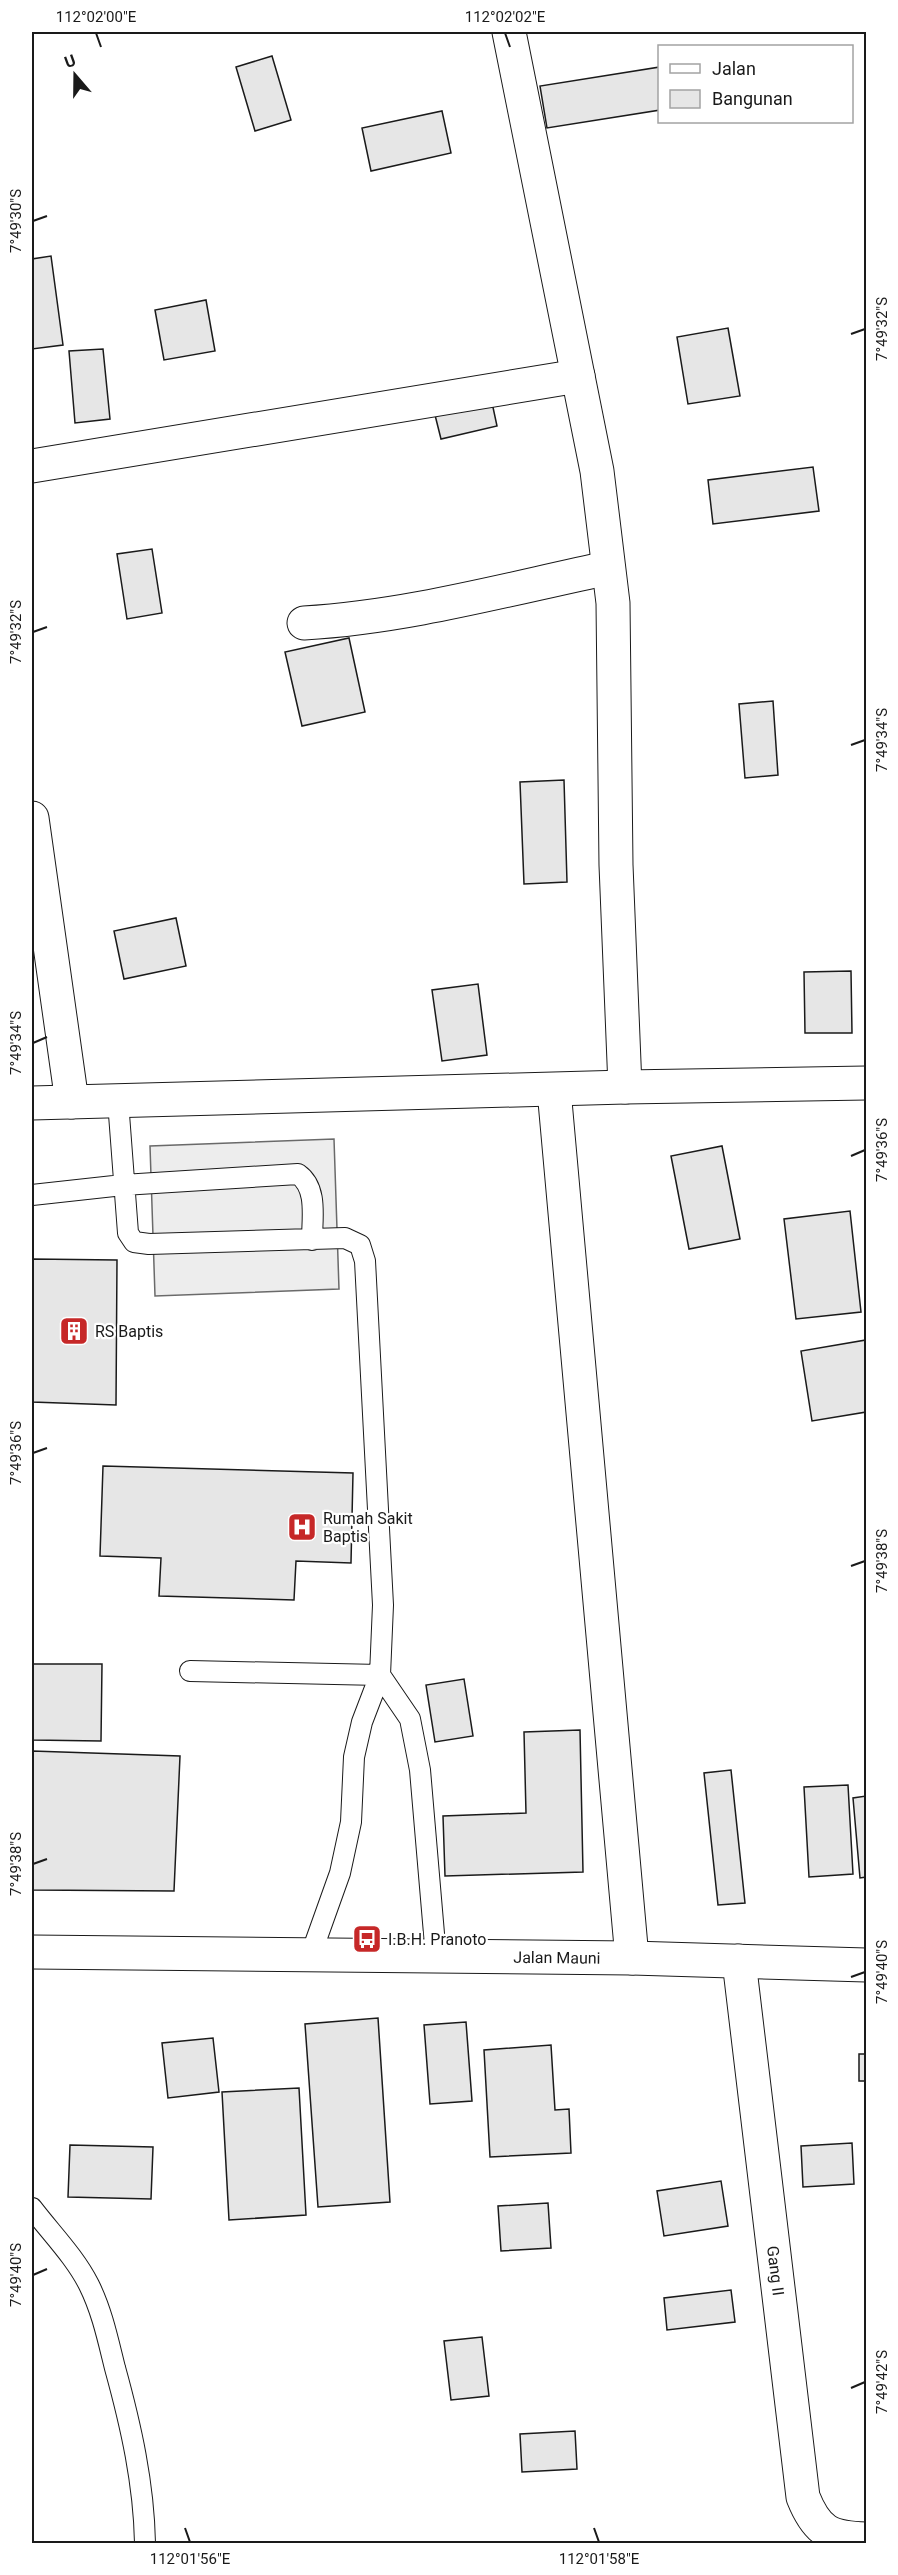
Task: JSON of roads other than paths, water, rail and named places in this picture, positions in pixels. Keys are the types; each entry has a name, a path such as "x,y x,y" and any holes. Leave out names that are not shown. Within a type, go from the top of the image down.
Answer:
{"street":[{"path":"509,32 597,471 613,603 615,820 625,1087"},
{"path":"32,466 37,463 578,376"},
{"path":"304,623 359,618 608,568"},
{"path":"32,818 72,1102"},
{"path":"32,1103 867,1083"},
{"path":"554,1089 632,1959"},
{"name":"Jalan Mauni","path":"32,1952 632,1959 867,1965"},
{"name":"Gang II","path":"740,1961 803,2497 818,2526 833,2536 867,2539"}],"lane":[{"path":"118,1101 128,1233 134,1242 148,1244 345,1238 360,1245 365,1261 383,1605 381,1675 362,1722 354,1757 351,1822 340,1873 310,1957"},
{"path":"32,1196 123,1185 298,1174 307,1181 311,1191 312,1240"},
{"path":"190,1671 381,1675"},
{"path":"381,1675 410,1719 420,1770 436,1957"},
{"path":"32,2208 70,2256 88,2284 102,2318 125,2406 142,2490 145,2544"}],"place":[{"name":"RS Baptis","path":"74,1331"},
{"name":"Rumah Sakit Baptis","path":"302,1527"},
{"name":"I.B.H. Pranoto","path":"367,1939"}]}
